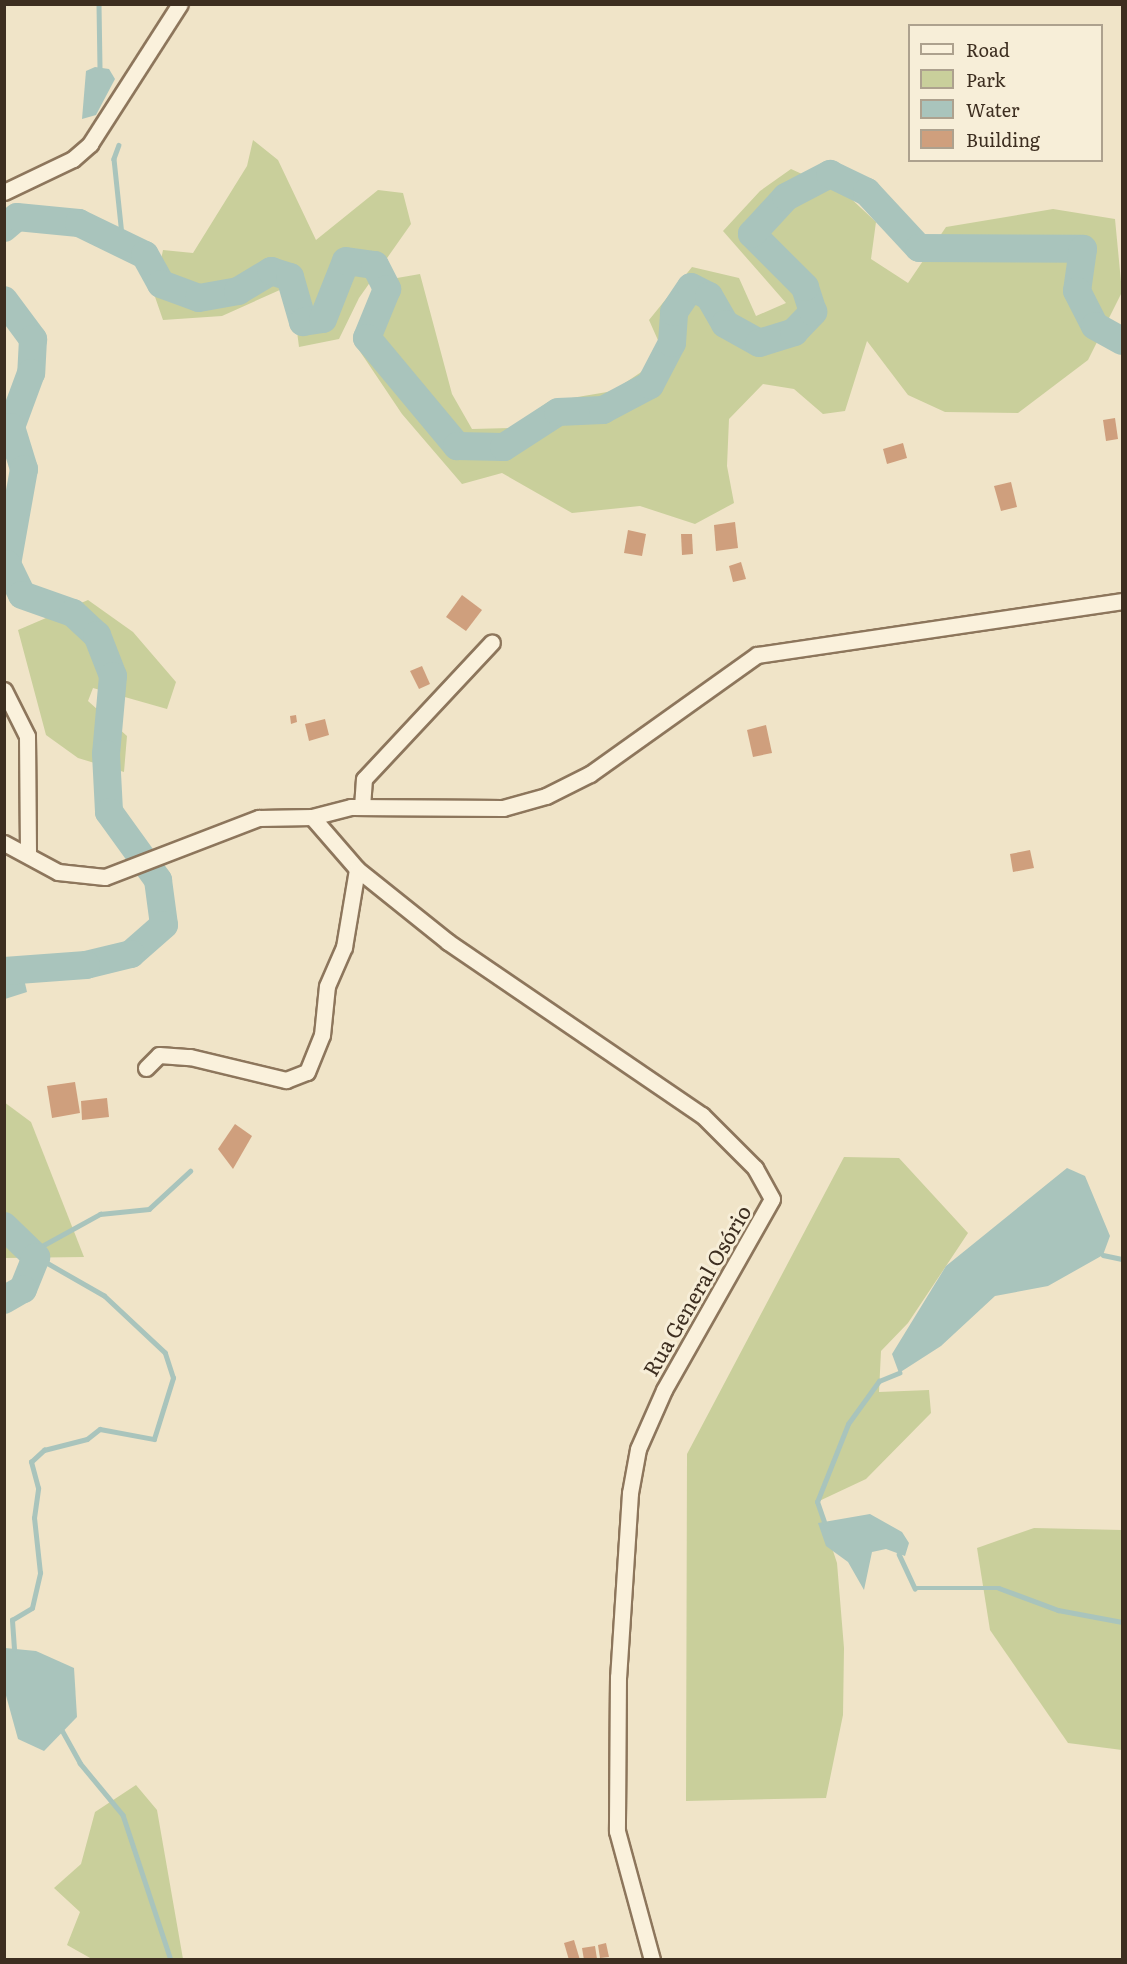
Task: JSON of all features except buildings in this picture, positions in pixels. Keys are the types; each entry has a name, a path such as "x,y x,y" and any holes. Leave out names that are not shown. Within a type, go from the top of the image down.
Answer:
{"street":[{"path":"4,192 73,159 90,144 180,4"},
{"path":"4,843 77,878 126,874 259,818 312,818 362,807 465,812 546,796 590,774 757,655 1122,601"},
{"path":"362,807 364,779 492,642"},
{"path":"4,690 27,736 28,855"},
{"name":"Rua General Osório","path":"312,818 357,869 448,942 702,1115 755,1168 772,1199 664,1390 638,1449 630,1493 618,1677 617,1831 652,1959"},
{"path":"146,1068 159,1055 190,1057 286,1080 307,1072 322,1035 327,986 344,946 357,869"}],"green space":[{"path":"253,140 278,160 316,240 378,190 403,193 411,224 359,298 339,339 299,347 291,285 222,316 163,320 154,294 163,250 193,253 247,166"},
{"path":"791,169 846,194 876,222 871,259 908,283 946,227 1053,209 1115,219 1122,292 1088,360 1018,413 945,412 908,395 867,341 845,411 823,414 794,389 763,384 729,419 727,466 734,503 695,524 640,506 572,513 502,473 462,484 402,414 357,347 397,278 420,274 452,394 472,429 511,428 548,402 613,391 665,356 649,320 692,267 739,278 756,316 786,303 723,231 760,191"},
{"path":"88,600 133,632 176,682 167,709 93,688 88,701 127,736 124,772 78,758 46,735 18,630"},
{"path":"4,1102 31,1122 84,1257 5,1258"},
{"path":"844,1157 899,1158 968,1233 908,1323 881,1351 879,1392 929,1390 931,1413 866,1479 817,1502 837,1563 844,1648 843,1715 826,1798 686,1801 687,1454"},
{"path":"1034,1528 1122,1530 1122,1750 1068,1743 990,1630 977,1548"},
{"path":"136,1785 157,1810 183,1959 92,1959 67,1945 80,1912 54,1888 81,1864 95,1812"}],"water":[{"path":"95,67 109,69 115,79 96,115 82,119 86,71"},
{"path":"5,960 20,961 27,992 5,999"},
{"path":"1067,1168 1085,1176 1110,1236 1103,1255 1048,1286 995,1296 941,1346 899,1373 892,1354 946,1266"},
{"path":"870,1514 902,1532 909,1543 905,1556 886,1549 872,1552 864,1590 848,1562 826,1546 818,1523"},
{"path":"5,1648 36,1651 74,1668 77,1717 44,1751 18,1739 5,1692"}],"waterway":[{"path":"99,4 100,68"},
{"path":"119,145 114,159 123,244"},
{"path":"4,228 17,217 79,223 145,255 161,284 199,298 238,291 271,271 290,277 303,322 323,319 346,261 375,265 387,289 367,338 457,446 504,447 558,412 603,410 650,385 672,343 674,312 691,287 709,296 725,324 759,343 794,332 813,312 805,287 752,234 786,197 830,174 867,192 919,248 1083,249 1077,291 1095,326 1122,341"},
{"path":"4,300 33,339 31,373 11,427 24,469 7,564 22,595 73,613 97,635 113,676 106,754 109,812 158,880 164,925 131,954 86,965 4,971"},
{"path":"31,1252 100,1214 149,1209 190,1171"},
{"path":"4,1226 36,1257 23,1289 4,1300"},
{"path":"1103,1255 1122,1259"},
{"path":"14,1649 12,1620 32,1608 40,1573 34,1518 38,1488 31,1462 44,1450 87,1439 100,1429 154,1439 173,1378 165,1353 104,1296 36,1257"},
{"path":"824,1522 817,1502 848,1424 879,1381 899,1373"},
{"path":"899,1554 915,1588 999,1588 1058,1610 1122,1622"},
{"path":"62,1730 80,1763 123,1815 171,1960"}]}
